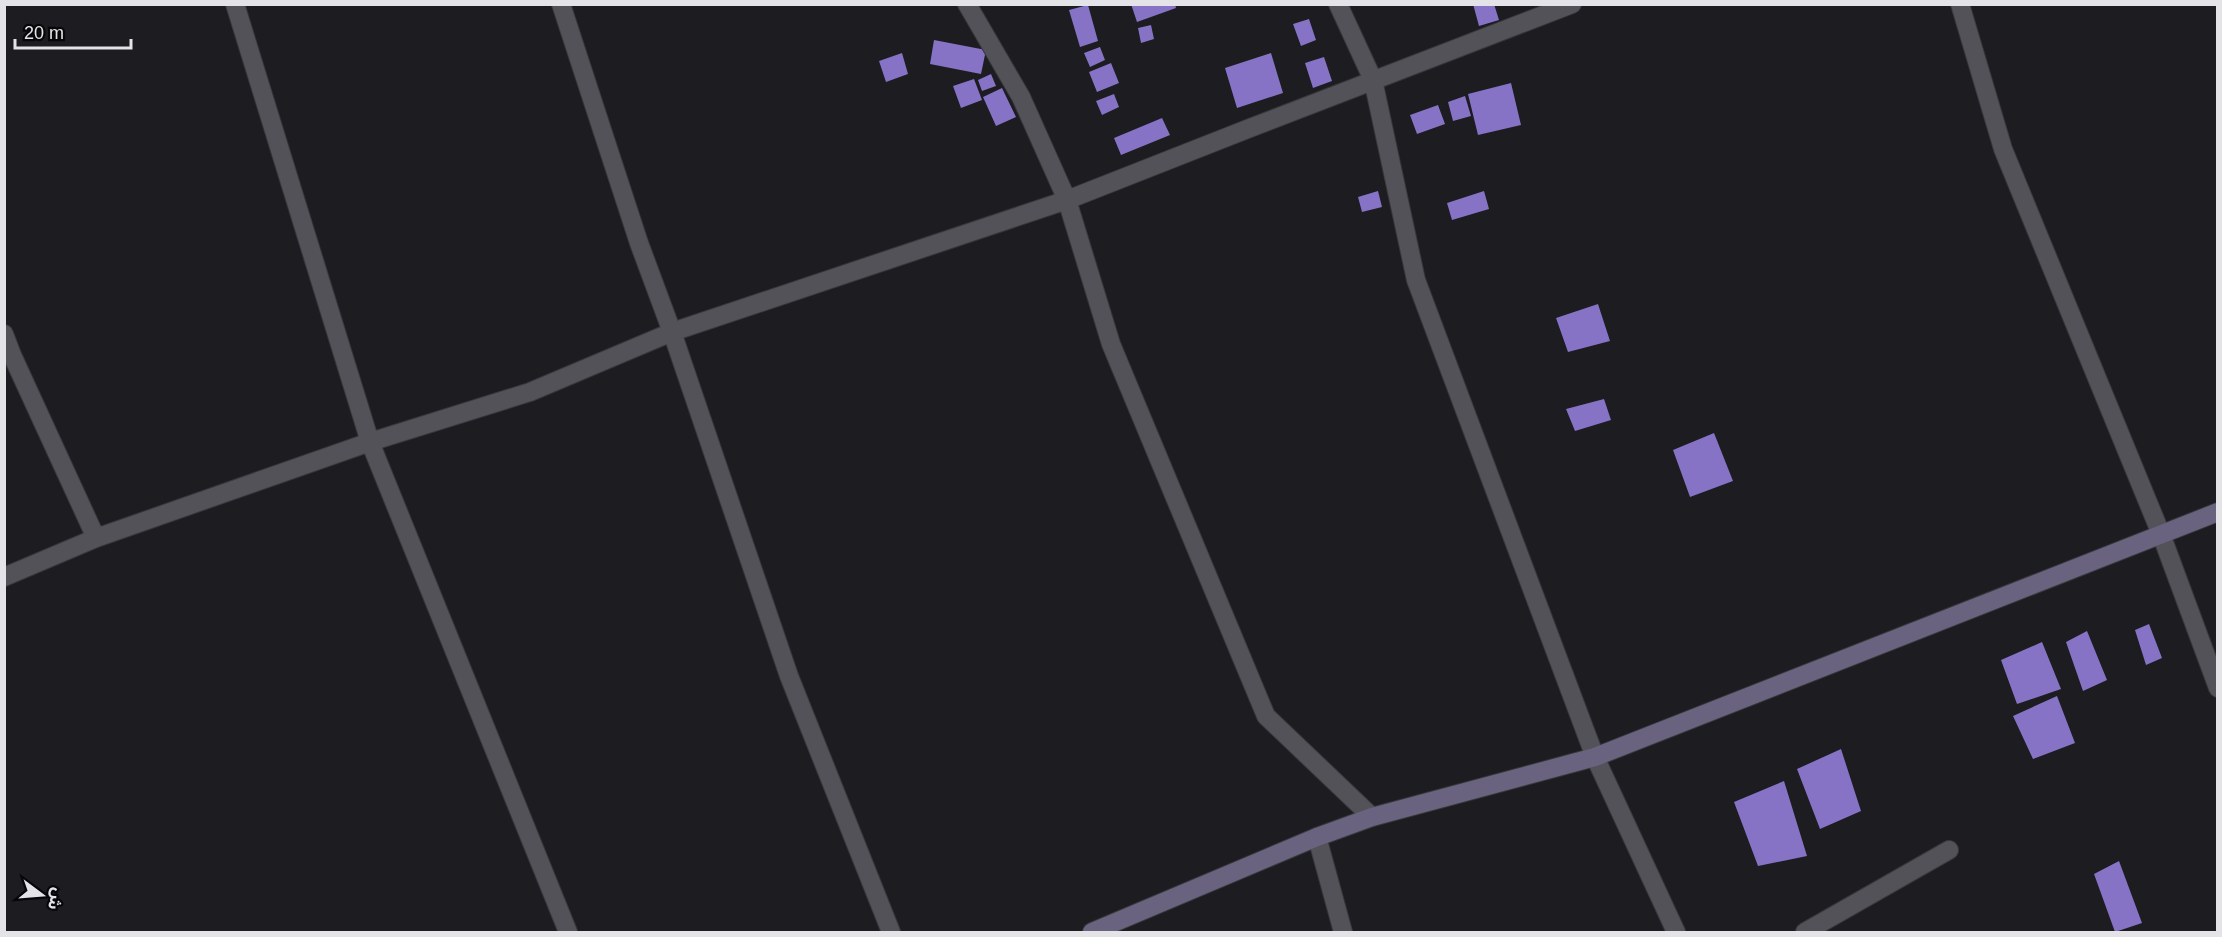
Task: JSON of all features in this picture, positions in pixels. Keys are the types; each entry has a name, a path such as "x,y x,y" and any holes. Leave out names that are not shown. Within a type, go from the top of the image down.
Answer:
{"main road":[{"path":"1092,933 1317,837 1372,817 1595,758 2217,512"}],"street":[{"path":"235,4 370,442 568,933"},
{"path":"561,4 639,243 672,332 789,676 891,933"},
{"path":"967,4 1021,97 1067,200 1111,344 1266,716 1372,817"},
{"path":"1338,4 1373,80 1416,280 1595,758 1676,933"},
{"path":"4,577 96,538 370,442 530,392 672,332 1067,200 1572,4"},
{"path":"1960,4 2003,149 2161,534 2217,688"},
{"path":"4,334 96,538"},
{"path":"1317,837 1343,933"},
{"path":"1805,933 1949,850"}],"building":[{"path":"1131,4 1175,4 1176,8 1137,22"},
{"path":"1473,4 1494,4 1499,20 1479,26"},
{"path":"1088,5 1098,41 1080,47 1069,10"},
{"path":"1309,19 1316,40 1301,46 1293,24"},
{"path":"1151,25 1154,39 1141,43 1138,28"},
{"path":"934,40 986,50 981,74 930,64"},
{"path":"1100,47 1105,60 1090,67 1084,53"},
{"path":"902,53 908,74 886,82 879,61"},
{"path":"1271,53 1283,93 1237,108 1225,68"},
{"path":"1324,57 1332,81 1313,88 1305,63"},
{"path":"1111,63 1119,83 1097,92 1089,72"},
{"path":"991,74 996,86 982,91 978,80"},
{"path":"974,79 982,100 961,108 953,86"},
{"path":"1511,83 1521,125 1478,135 1468,94"},
{"path":"1002,88 1016,117 996,126 983,97"},
{"path":"1114,94 1119,107 1102,115 1096,101"},
{"path":"1465,96 1471,116 1453,121 1448,102"},
{"path":"1438,105 1445,124 1417,134 1410,115"},
{"path":"1162,118 1170,135 1121,155 1114,138"},
{"path":"1378,191 1382,207 1362,212 1358,197"},
{"path":"1484,191 1489,209 1452,220 1447,203"},
{"path":"1598,304 1610,341 1568,352 1556,318"},
{"path":"1604,399 1611,420 1575,431 1566,409"},
{"path":"1714,433 1733,481 1690,497 1673,450"},
{"path":"2149,624 2162,658 2146,665 2135,630"},
{"path":"2087,631 2107,680 2083,691 2066,642"},
{"path":"2042,642 2061,689 2017,704 2001,660"},
{"path":"2057,696 2075,743 2033,759 2013,716"},
{"path":"1841,749 1861,811 1820,829 1797,769"},
{"path":"1784,781 1807,856 1758,866 1734,802"},
{"path":"2119,861 2142,923 2115,932 2094,874"}]}
